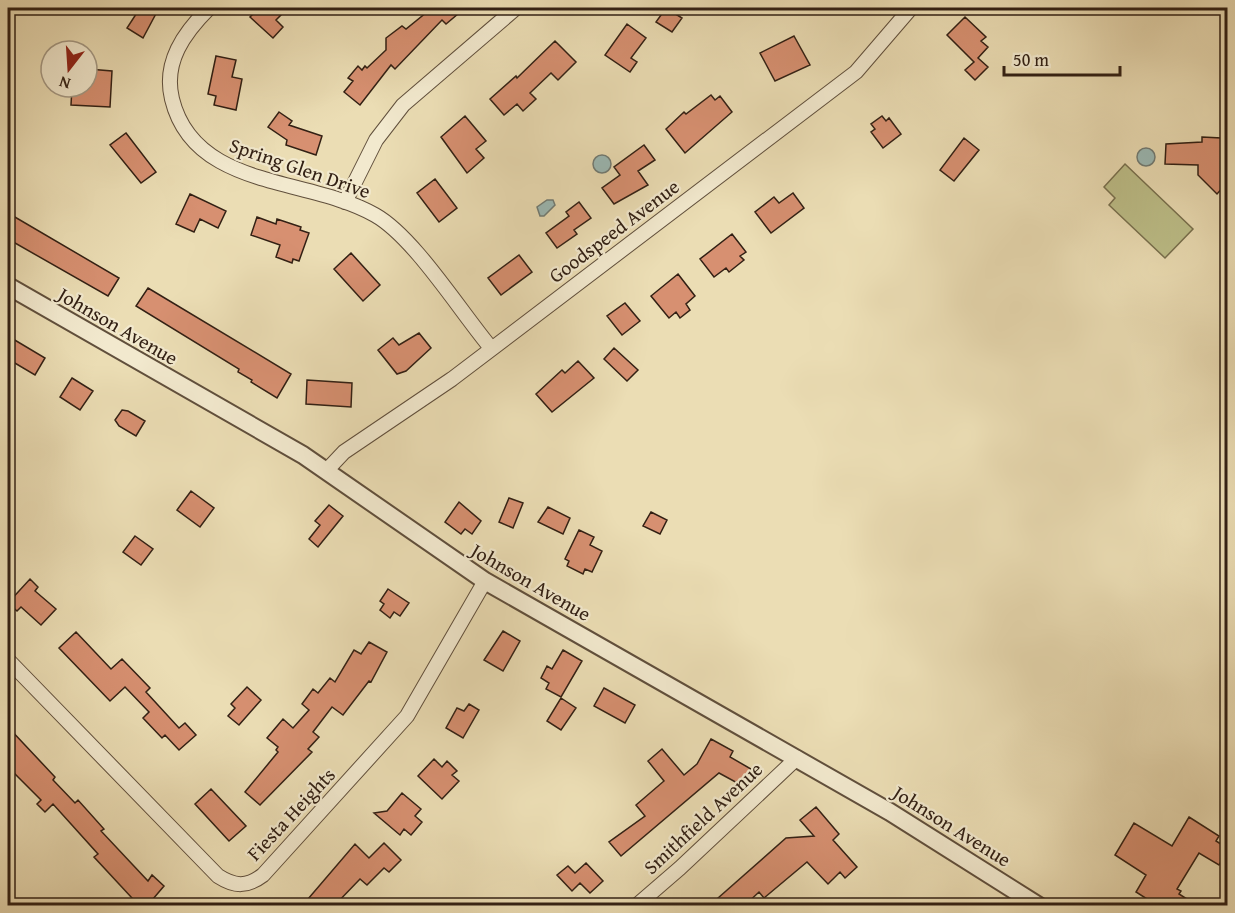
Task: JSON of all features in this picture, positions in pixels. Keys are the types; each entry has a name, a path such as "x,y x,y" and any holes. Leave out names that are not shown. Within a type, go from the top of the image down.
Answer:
{"street":[{"name":"Spring Glen Drive","path":"209,8 184,35 170,70 171,94 175,112 193,141 226,166 345,202 374,214 398,232 491,348"},
{"path":"345,202 376,140 403,105 516,8"},
{"name":"Goodspeed Avenue","path":"327,470 344,452 442,385 856,72 911,8"},
{"name":"Johnson Avenue","path":"8,286 327,470 401,525 485,581 900,818 1039,906"},
{"name":"Fiesta Heights","path":"8,660 218,876 229,883 240,885 252,883 263,875 407,716 485,581"},
{"name":"Smithfield Avenue","path":"636,906 796,758"}],"green space":[{"path":"1125,164 1193,229 1165,258 1109,205 1115,198 1104,187"}],"water":[{"path":"1146,148 1152,151 1155,157 1152,163 1146,166 1140,163 1137,157 1140,151"},
{"path":"598,155 606,155 611,160 609,171 598,173 593,168 593,160"},
{"path":"547,200 553,200 555,205 544,216 540,216 537,207"}],"building":[{"path":"140,8 159,8 143,38 127,28"},
{"path":"259,8 288,8 276,20 283,27 273,38 250,17"},
{"path":"432,8 465,8 446,24 442,20 395,69 391,65 360,105 344,92 353,81 348,78 358,66 362,70 365,66 367,68 386,50 386,38 402,26 406,29"},
{"path":"666,8 682,18 672,32 656,22"},
{"path":"965,17 986,37 981,41 988,47 978,58 988,67 975,80 965,70 974,62 947,35"},
{"path":"627,24 646,38 631,58 637,62 630,72 605,55"},
{"path":"794,36 810,65 775,81 760,53"},
{"path":"555,41 576,62 558,80 551,73 530,93 536,99 523,111 517,104 504,115 490,99 516,76 517,78"},
{"path":"216,56 236,60 232,77 242,79 236,110 214,105 216,96 208,94"},
{"path":"99,70 112,71 110,107 71,105 71,99 99,99"},
{"path":"711,95 715,100 720,96 732,112 685,153 666,129 684,112 686,114"},
{"path":"279,112 292,121 289,125 322,136 316,155 286,145 287,140 268,127"},
{"path":"465,116 486,141 476,149 484,158 467,173 441,137"},
{"path":"882,116 886,121 889,118 901,134 883,148 871,132 875,129 871,124"},
{"path":"126,133 156,172 141,183 110,145"},
{"path":"1202,137 1221,138 1221,161 1227,168 1227,183 1217,194 1198,175 1198,165 1165,164 1166,144 1202,142"},
{"path":"964,138 979,150 954,181 940,170"},
{"path":"644,145 655,160 638,171 648,185 614,204 602,188 620,175 614,167"},
{"path":"435,179 457,208 439,222 417,193"},
{"path":"793,193 804,208 771,233 755,212 774,197 779,203"},
{"path":"190,194 226,211 218,228 200,219 194,232 176,224"},
{"path":"579,202 591,218 574,230 577,234 557,248 546,233 569,216 566,212"},
{"path":"8,213 119,278 108,296 8,239"},
{"path":"257,217 276,224 277,219 301,227 300,230 309,233 299,261 293,259 292,263 276,257 280,245 251,235"},
{"path":"732,234 746,252 740,256 744,260 729,272 726,268 714,277 700,259"},
{"path":"351,253 380,285 363,301 334,269"},
{"path":"519,255 532,272 501,295 488,278"},
{"path":"678,274 695,296 686,304 690,310 680,318 676,312 669,318 651,296"},
{"path":"148,288 291,374 277,398 251,382 252,380 238,372 239,369 136,306"},
{"path":"625,303 640,321 622,335 607,316"},
{"path":"419,333 431,348 406,371 397,374 378,350 393,338 399,345"},
{"path":"8,336 45,358 35,375 8,359"},
{"path":"614,348 638,370 627,381 604,359"},
{"path":"578,361 594,378 552,412 536,394 562,370 565,373"},
{"path":"72,378 93,391 80,410 60,397"},
{"path":"307,380 352,383 351,407 306,404"},
{"path":"122,410 145,421 136,436 119,426 115,420"},
{"path":"191,491 214,508 200,527 177,510"},
{"path":"509,498 523,503 513,528 499,522"},
{"path":"459,502 481,521 472,534 465,529 461,534 445,522"},
{"path":"329,505 343,516 318,547 309,539 320,525 315,521"},
{"path":"548,507 570,518 563,534 538,522"},
{"path":"651,512 667,520 660,534 643,526"},
{"path":"579,530 594,537 590,545 602,551 592,572 585,569 583,574 567,566 569,561 565,559"},
{"path":"135,536 153,549 141,565 123,552"},
{"path":"30,579 38,587 35,591 56,609 41,625 21,607 17,611 8,603"},
{"path":"388,589 409,603 400,616 394,612 390,618 380,610 384,604 380,601"},
{"path":"503,631 520,641 503,671 484,660"},
{"path":"76,632 111,669 122,659 150,688 146,692 179,728 185,723 196,735 179,750 165,735 162,738 143,718 149,712 125,687 110,701 59,648"},
{"path":"369,642 387,652 371,682 369,681 343,715 332,707 313,732 319,737 308,749 312,752 260,805 245,792 278,752 276,750 278,747 267,738 283,719 293,728 309,710 302,704 313,689 318,693 330,678 335,682 354,650 361,654"},
{"path":"563,650 582,661 561,697 546,689 549,683 541,678 547,666 552,669"},
{"path":"247,687 261,700 239,725 228,716 235,708 231,704"},
{"path":"604,688 635,705 625,723 594,706"},
{"path":"561,698 576,708 561,730 547,721"},
{"path":"469,704 479,710 463,738 446,728 457,708 464,711"},
{"path":"8,727 55,777 53,780 75,803 78,800 104,829 101,831 148,881 152,875 164,886 147,906 125,906 132,898 94,857 98,854 53,804 45,812 37,804 41,800 8,767"},
{"path":"711,739 733,751 730,757 751,769 741,785 719,773 621,856 609,842 645,816 636,805 664,781 648,761 662,749 684,775 697,764"},
{"path":"434,759 442,767 447,761 457,771 452,775 459,781 442,799 418,776"},
{"path":"211,789 246,826 229,841 195,804"},
{"path":"402,793 421,809 415,816 422,822 411,835 404,829 400,835 374,813 387,811"},
{"path":"816,807 839,834 833,840 857,867 845,878 840,872 828,884 807,862 764,898 759,892 744,906 709,906 786,838 814,836 800,820"},
{"path":"1189,817 1219,836 1216,841 1227,848 1227,851 1219,865 1199,853 1177,889 1181,891 1179,894 1198,906 1158,906 1136,892 1146,875 1115,855 1134,823 1172,846"},
{"path":"384,843 401,860 389,872 384,868 367,885 360,879 334,906 302,906 355,844 369,858"},
{"path":"586,863 603,881 590,893 580,883 572,891 557,875 568,866 575,873"}]}
